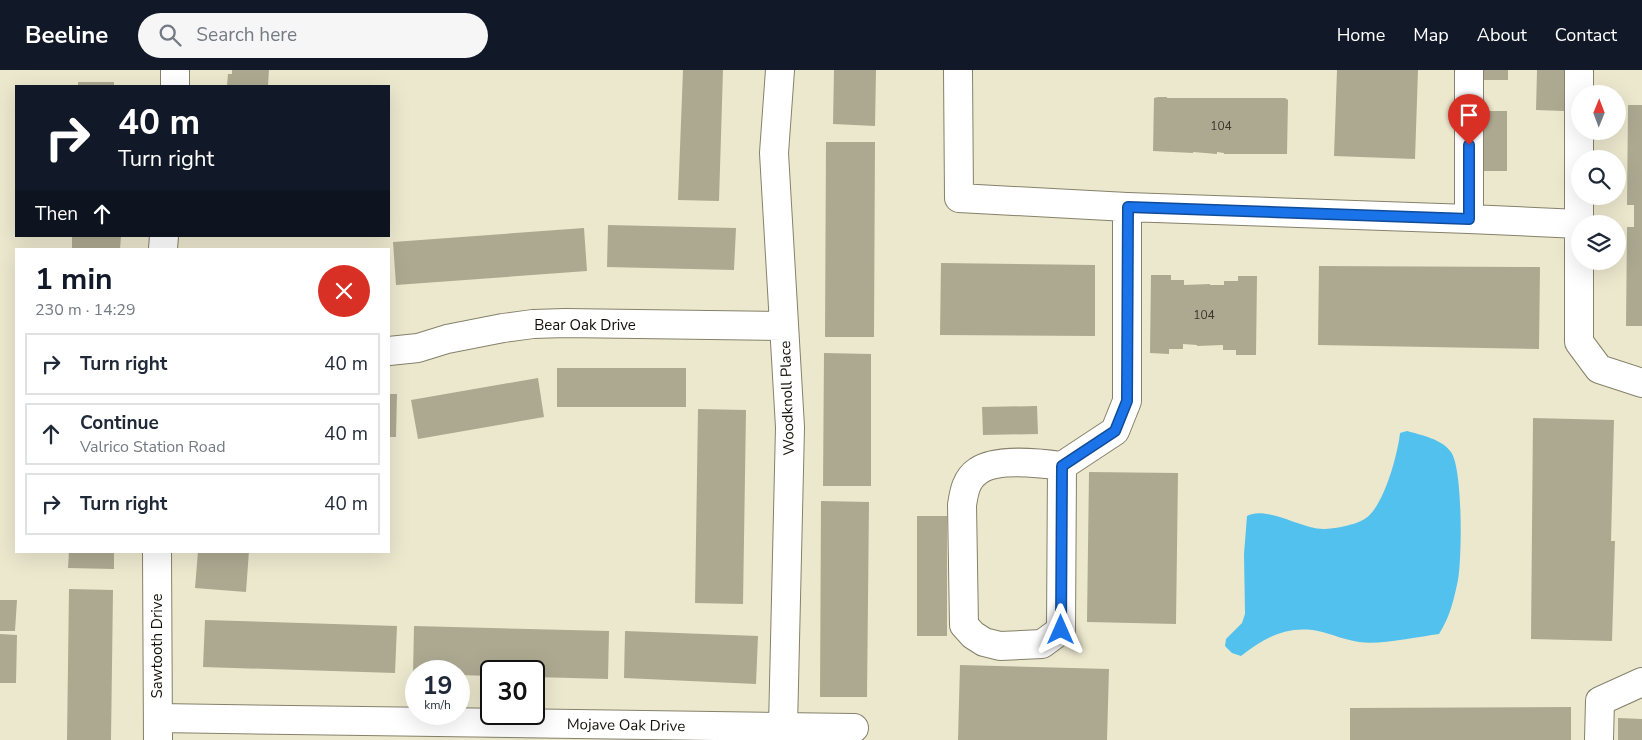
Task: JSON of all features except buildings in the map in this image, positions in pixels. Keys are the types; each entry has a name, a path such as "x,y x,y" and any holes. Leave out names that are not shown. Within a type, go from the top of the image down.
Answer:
{"street":[{"path":"175,70 175,85"},
{"name":"Woodknoll Place","path":"780,70 774,153 790,427 782,727"},
{"path":"958,70 959,198 1128,207 1571,224"},
{"path":"1469,70 1469,219"},
{"path":"1579,70 1579,215"},
{"path":"1062,466 1061,630 1042,644 1000,646 984,642 973,635 964,625 962,505 964,491 969,481 978,471 988,466 1029,462 1062,466 1115,431 1127,401 1128,207"},
{"path":"1579,270 1579,342 1599,369 1642,383"},
{"name":"Bear Oak Drive","path":"390,351 418,348 447,339 534,324 784,326"},
{"name":"Sawtooth Drive","path":"157,553 158,729"},
{"path":"1599,740 1600,701 1642,682"},
{"name":"Mojave Oak Drive","path":"158,729 854,728"}],"water":[{"path":"1407,431 1431,438 1447,448 1455,461 1458,476 1461,534 1458,580 1451,608 1439,634 1388,642 1368,643 1318,631 1296,630 1276,634 1241,656 1232,653 1225,646 1226,639 1242,623 1245,614 1244,554 1247,516 1261,513 1269,514 1322,529 1341,527 1363,520 1373,512 1379,502 1393,466 1400,433"}],"route":[{"path":"1061,630 1062,466 1115,431 1127,401 1128,207 1469,219 1469,145"}]}
